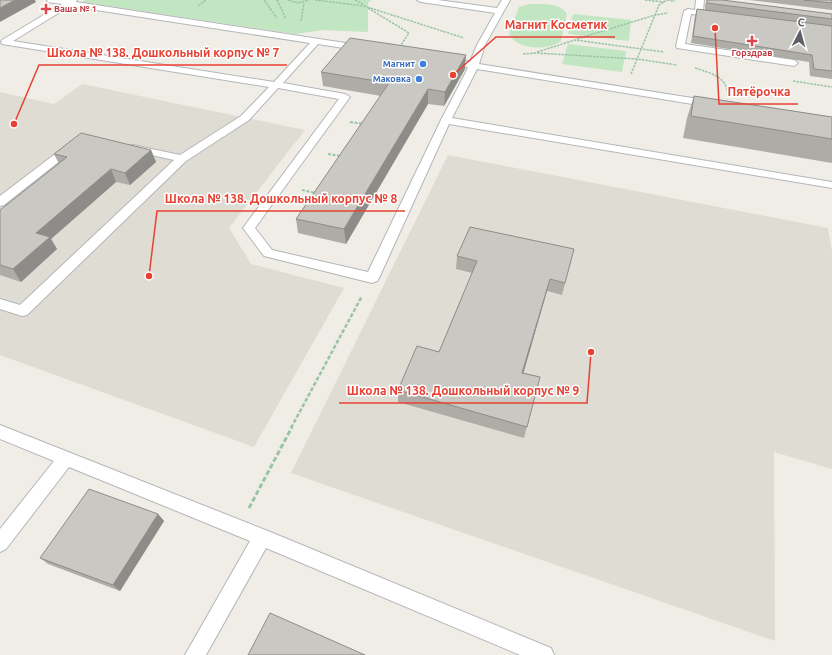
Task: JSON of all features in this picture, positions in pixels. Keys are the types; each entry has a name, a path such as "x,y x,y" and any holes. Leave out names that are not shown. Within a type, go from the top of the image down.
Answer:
{"lane":[{"path":"51,0 71,1 396,53"},
{"path":"421,0 500,11"},
{"path":"3,42 345,97 249,228 268,253 372,278 446,120 474,65 481,46 506,0"},
{"path":"3,42 71,1"},
{"path":"699,13 700,2"},
{"path":"714,15 688,11 680,46 794,63"},
{"path":"0,304 22,311 182,159 245,118 316,41"},
{"path":"458,63 727,106"},
{"path":"446,120 832,185"},
{"path":"0,202 79,141"},
{"path":"122,145 182,159"},
{"path":"0,432 238,528 544,655"},
{"path":"0,543 66,459"},
{"path":"195,655 262,538"}],"path":[{"path":"288,0 295,3 309,0"},
{"path":"315,0 364,6 464,38 481,46"},
{"path":"355,0 409,34 396,53"},
{"path":"645,0 664,2"},
{"path":"624,90 659,5 667,0 700,2"},
{"path":"300,27 304,2"},
{"path":"521,55 536,53 655,15 688,11"},
{"path":"575,40 642,48 667,53"},
{"path":"536,53 637,59 679,65"},
{"path":"709,69 693,67 720,77 728,87 727,106"},
{"path":"786,80 832,87"},
{"path":"238,528 372,278"}],"shaded area":[{"path":"82,84 305,130 229,228 251,264 344,288 254,447 0,355 0,92 54,104"},
{"path":"448,155 828,228 832,252 832,469 774,452 775,641 291,473"}],"green space":[{"path":"85,0 371,0 368,3 368,32 323,30 295,34 82,2"},
{"path":"529,4 550,4 564,10 567,14 561,41 548,46 533,47 525,46 513,39 509,34 519,7"},
{"path":"573,14 631,20 629,41 568,34"},
{"path":"568,44 626,51 622,72 562,64"}],"building":[{"path":"0,0 15,0 0,8"},
{"path":"707,0 722,0 832,14 832,19 707,3"},
{"path":"804,0 832,0 832,3"},
{"path":"697,9 832,26 832,71 814,69 812,55 693,36"},
{"path":"350,38 466,55 445,92 428,89 344,229 296,219 389,83 321,72"},
{"path":"694,96 832,117 832,139 691,116"},
{"path":"81,133 151,150 125,173 111,169 36,233 50,237 13,269 0,265 0,210 67,157 54,154"},
{"path":"470,227 574,249 565,283 550,279 522,373 540,377 527,427 398,390 417,346 439,352 477,261 457,256"},
{"path":"89,489 158,514 113,585 40,558"},
{"path":"270,613 365,655 248,655"}],"place":[{"name":"Ваша № 1","path":"46,9"},
{"name":"Пятёрочка","path":"715,28"},
{"name":"Горздрав","path":"752,41"},
{"name":"Магнит","path":"423,64"},
{"name":"Магнит Косметик","path":"453,75"},
{"name":"Маковка","path":"419,79"},
{"name":"Школа № 138. Дошкольный корпус № 7","path":"14,124"},
{"name":"Школа № 138. Дошкольный корпус № 8","path":"149,276"},
{"name":"Школа № 138. Дошкольный корпус № 9","path":"591,352"}]}
